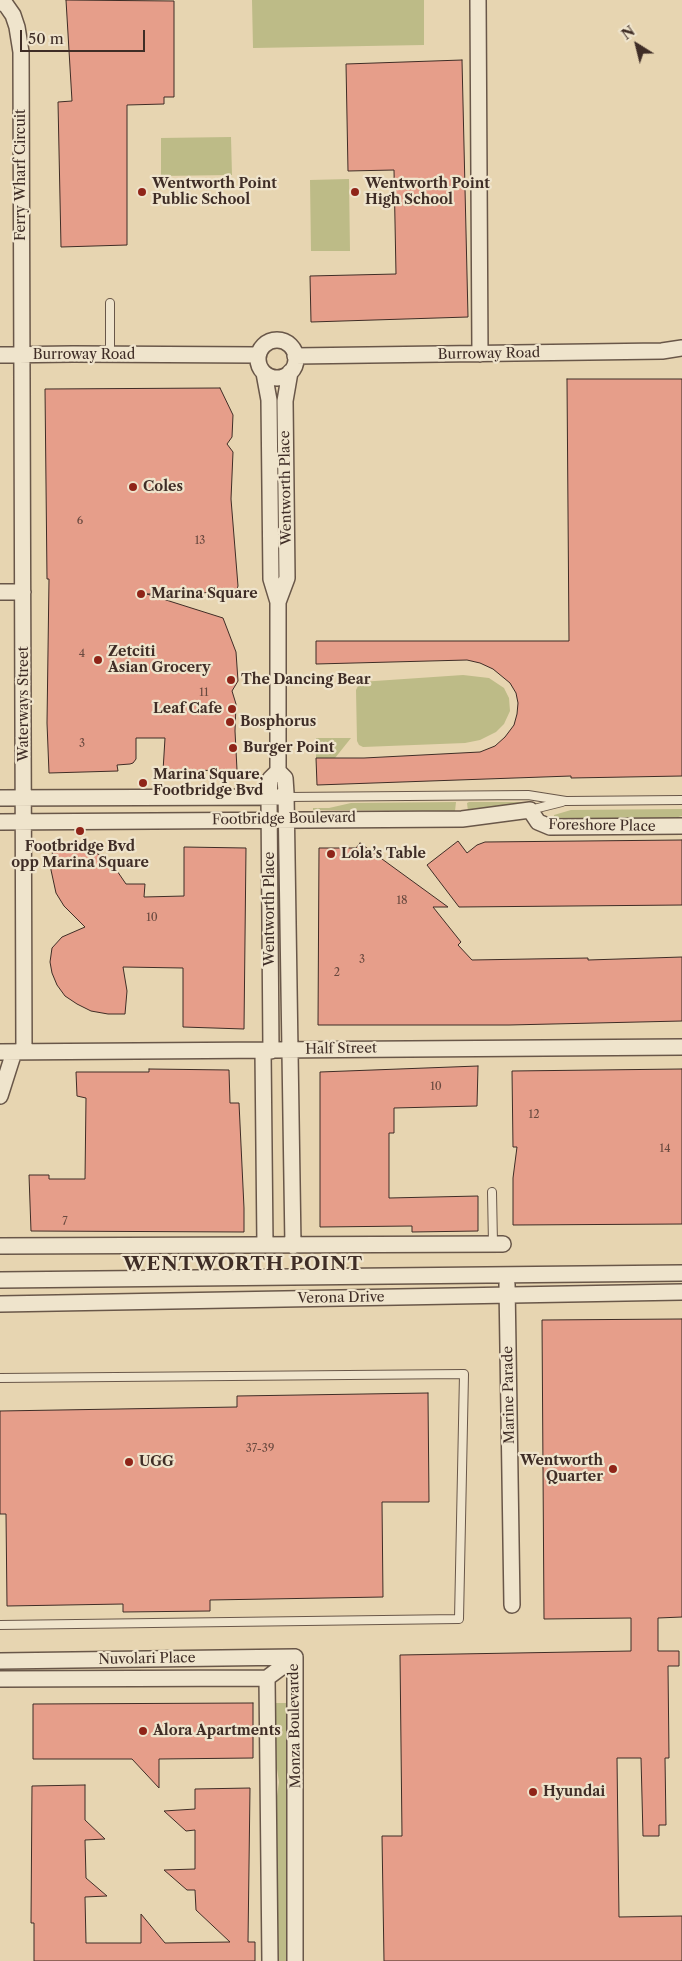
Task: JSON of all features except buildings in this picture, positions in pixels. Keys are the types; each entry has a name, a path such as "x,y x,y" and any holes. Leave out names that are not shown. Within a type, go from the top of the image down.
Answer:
{"street":[{"path":"478,0 480,354"},
{"name":"Ferry Wharf Circuit","path":"0,2 6,5 13,15 21,52 22,355"},
{"path":"274,340 280,340 290,346 295,356 294,365 290,372 277,377 264,373 258,362 258,355 264,345 274,340"},
{"name":"Burroway Road","path":"295,356 662,351 682,348"},
{"name":"Burroway Road","path":"0,355 258,355"},
{"name":"Waterways Street","path":"0,1096 13,1052 24,822 22,355"},
{"name":"Wentworth Place","path":"278,602 287,578 285,401 290,372"},
{"name":"Wentworth Place","path":"264,373 269,400 271,579 278,602 278,771 285,778 286,797 293,1246"},
{"path":"0,592 23,592"},
{"name":"Wentworth Place","path":"265,1246 269,797 270,778 278,771"},
{"name":"Footbridge Boulevard","path":"0,798 286,797"},
{"name":"Footbridge Boulevard","path":"0,822 286,818 462,818 530,810"},
{"name":"Foreshore Place","path":"530,810 538,822 550,827 682,826"},
{"name":"Half Street","path":"13,1052 682,1047"},
{"path":"0,1246 498,1244"},
{"name":"Verona Drive","path":"0,1280 682,1273"},
{"name":"Marine Parade","path":"507,1275 512,1606"},
{"path":"281,1277 282,1300"},
{"name":"Verona Drive","path":"0,1304 682,1292"},
{"name":"Nuvolari Place","path":"0,1661 295,1657"},
{"name":"Monza Boulevarde","path":"270,1961 267,1678 295,1657"},
{"name":"Monza Boulevarde","path":"295,1657 296,1961"},
{"name":"Nuvolari Place","path":"0,1679 267,1678"}],"lane":[{"path":"110,303 110,354"},
{"name":"Footbridge Boulevard","path":"286,797 528,795 566,800 682,800"},
{"name":"Footbridge Boulevard","path":"530,810 566,800"},
{"path":"492,1192 498,1244"},
{"path":"0,1378 464,1374 459,1620 0,1625"}],"shaded area":[{"path":"252,0 424,0 424,45 253,48"},
{"path":"231,137 232,175 161,176 161,138"},
{"path":"349,179 350,251 311,251 310,180"},
{"path":"463,675 489,678 504,688 509,698 510,711 504,724 496,732 480,740 465,743 363,747 359,745 357,741 356,690 360,682"},
{"path":"316,738 351,738 335,758 316,758"},
{"path":"456,802 455,811 313,810 313,808 329,808 351,803"},
{"path":"467,803 523,803 468,811"},
{"path":"682,809 682,816 664,821 555,820 554,818 554,815 571,810"},
{"path":"273,1703 290,1703 292,1961 273,1961 271,1807 277,1796 279,1782 277,1769 271,1759"}],"place":[{"name":"Wentworth Point Public School","path":"142,192"},
{"name":"Wentworth Point High School","path":"355,192"},
{"name":"Coles","path":"133,487"},
{"name":"Marina Square","path":"141,594"},
{"name":"Zetciti Asian Grocery","path":"98,660"},
{"name":"The Dancing Bear","path":"231,680"},
{"name":"Leaf Cafe","path":"232,709"},
{"name":"Bosphorus","path":"230,722"},
{"name":"Burger Point","path":"233,748"},
{"name":"Marina Square, Footbridge Bvd","path":"143,783"},
{"name":"Footbridge Bvd opp Marina Square","path":"80,831"},
{"name":"Lola’s Table","path":"331,854"},
{"name":"UGG","path":"129,1462"},
{"name":"Wentworth Quarter","path":"613,1469"},
{"name":"Alora Apartments","path":"143,1731"},
{"name":"Hyundai","path":"533,1792"}],"district":[{"name":"WENTWORTH POINT","path":"243,1265"}]}
